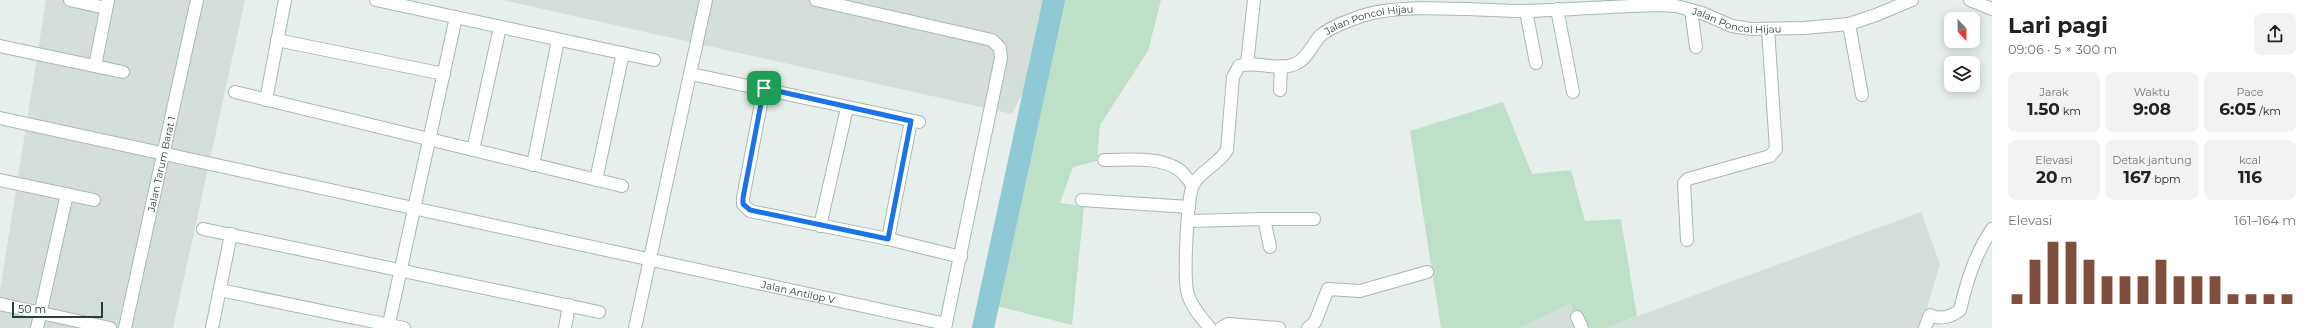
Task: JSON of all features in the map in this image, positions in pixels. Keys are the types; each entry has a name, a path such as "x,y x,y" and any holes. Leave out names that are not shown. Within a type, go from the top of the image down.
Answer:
{"street":[{"path":"70,0 107,4 95,66"},
{"name":"Jalan Tarum Barat 1","path":"125,328 196,0"},
{"path":"266,100 285,0"},
{"path":"376,0 654,60"},
{"path":"635,328 706,0"},
{"path":"816,0 992,40 1000,48 1001,58 961,257 945,326"},
{"path":"1210,328 1192,304 1188,294 1185,278 1189,208 1193,184 1223,157 1227,150 1233,77 1239,66 1247,64 1254,0"},
{"name":"Jalan Poncol Hijau","path":"1247,64 1281,66 1295,65 1301,61 1320,36 1331,29 1357,17 1378,12 1423,9 1526,10 1658,5 1691,10 1732,26 1768,28 1829,27 1849,24 1876,15 1912,0"},
{"path":"1970,0 1992,9"},
{"path":"1557,9 1573,92"},
{"path":"1526,10 1536,62"},
{"path":"1691,10 1696,47"},
{"path":"389,326 456,17"},
{"path":"1849,24 1862,95"},
{"path":"473,150 500,27"},
{"path":"1688,240 1684,183 1688,179 1770,156 1776,149 1768,28"},
{"path":"278,40 444,74"},
{"path":"533,164 558,40"},
{"path":"0,46 123,72"},
{"path":"596,180 623,53"},
{"path":"1280,90 1281,66"},
{"path":"691,74 764,88 847,108 915,122 888,239"},
{"path":"764,88 743,204 750,210 820,226 888,239 961,257"},
{"path":"235,92 622,186"},
{"path":"820,226 847,108"},
{"name":"Jalan Antilop V","path":"0,118 650,258 945,326"},
{"path":"1104,160 1153,160 1179,170 1193,184"},
{"path":"0,180 94,200"},
{"path":"37,328 67,194"},
{"path":"1082,200 1189,208"},
{"path":"1264,219 1270,247"},
{"path":"1189,221 1314,219"},
{"path":"203,229 599,312"},
{"path":"1925,328 1930,316 1936,318 1951,316 1960,310 1969,273 1978,253 1992,229"},
{"path":"212,328 231,234"},
{"path":"1308,328 1315,322 1328,289 1360,291 1427,272"},
{"path":"220,290 404,328"},
{"path":"0,304 110,328"},
{"path":"565,328 569,305"},
{"path":"1221,328 1228,324 1278,328"}],"shaded area":[{"path":"46,0 245,0 173,328 0,328 0,291"},
{"path":"502,0 1054,0 1041,57 1012,114"},
{"path":"1921,212 1940,264 1921,328 1605,328"},
{"path":"1570,304 1583,328 1519,328"}],"green space":[{"path":"1054,0 1161,0 1148,51 1100,125 1097,161 1073,167 1060,203 1084,206 1072,325 989,304"},
{"path":"1503,102 1532,174 1571,170 1585,221 1621,219 1637,316 1605,328 1583,328 1570,304 1519,328 1441,328 1410,131"}],"waterway":[{"path":"983,328 1054,0"}],"route":[{"path":"764,88 847,108 911,121 888,239 820,226 746,208 743,204 743,198 764,88"}]}
